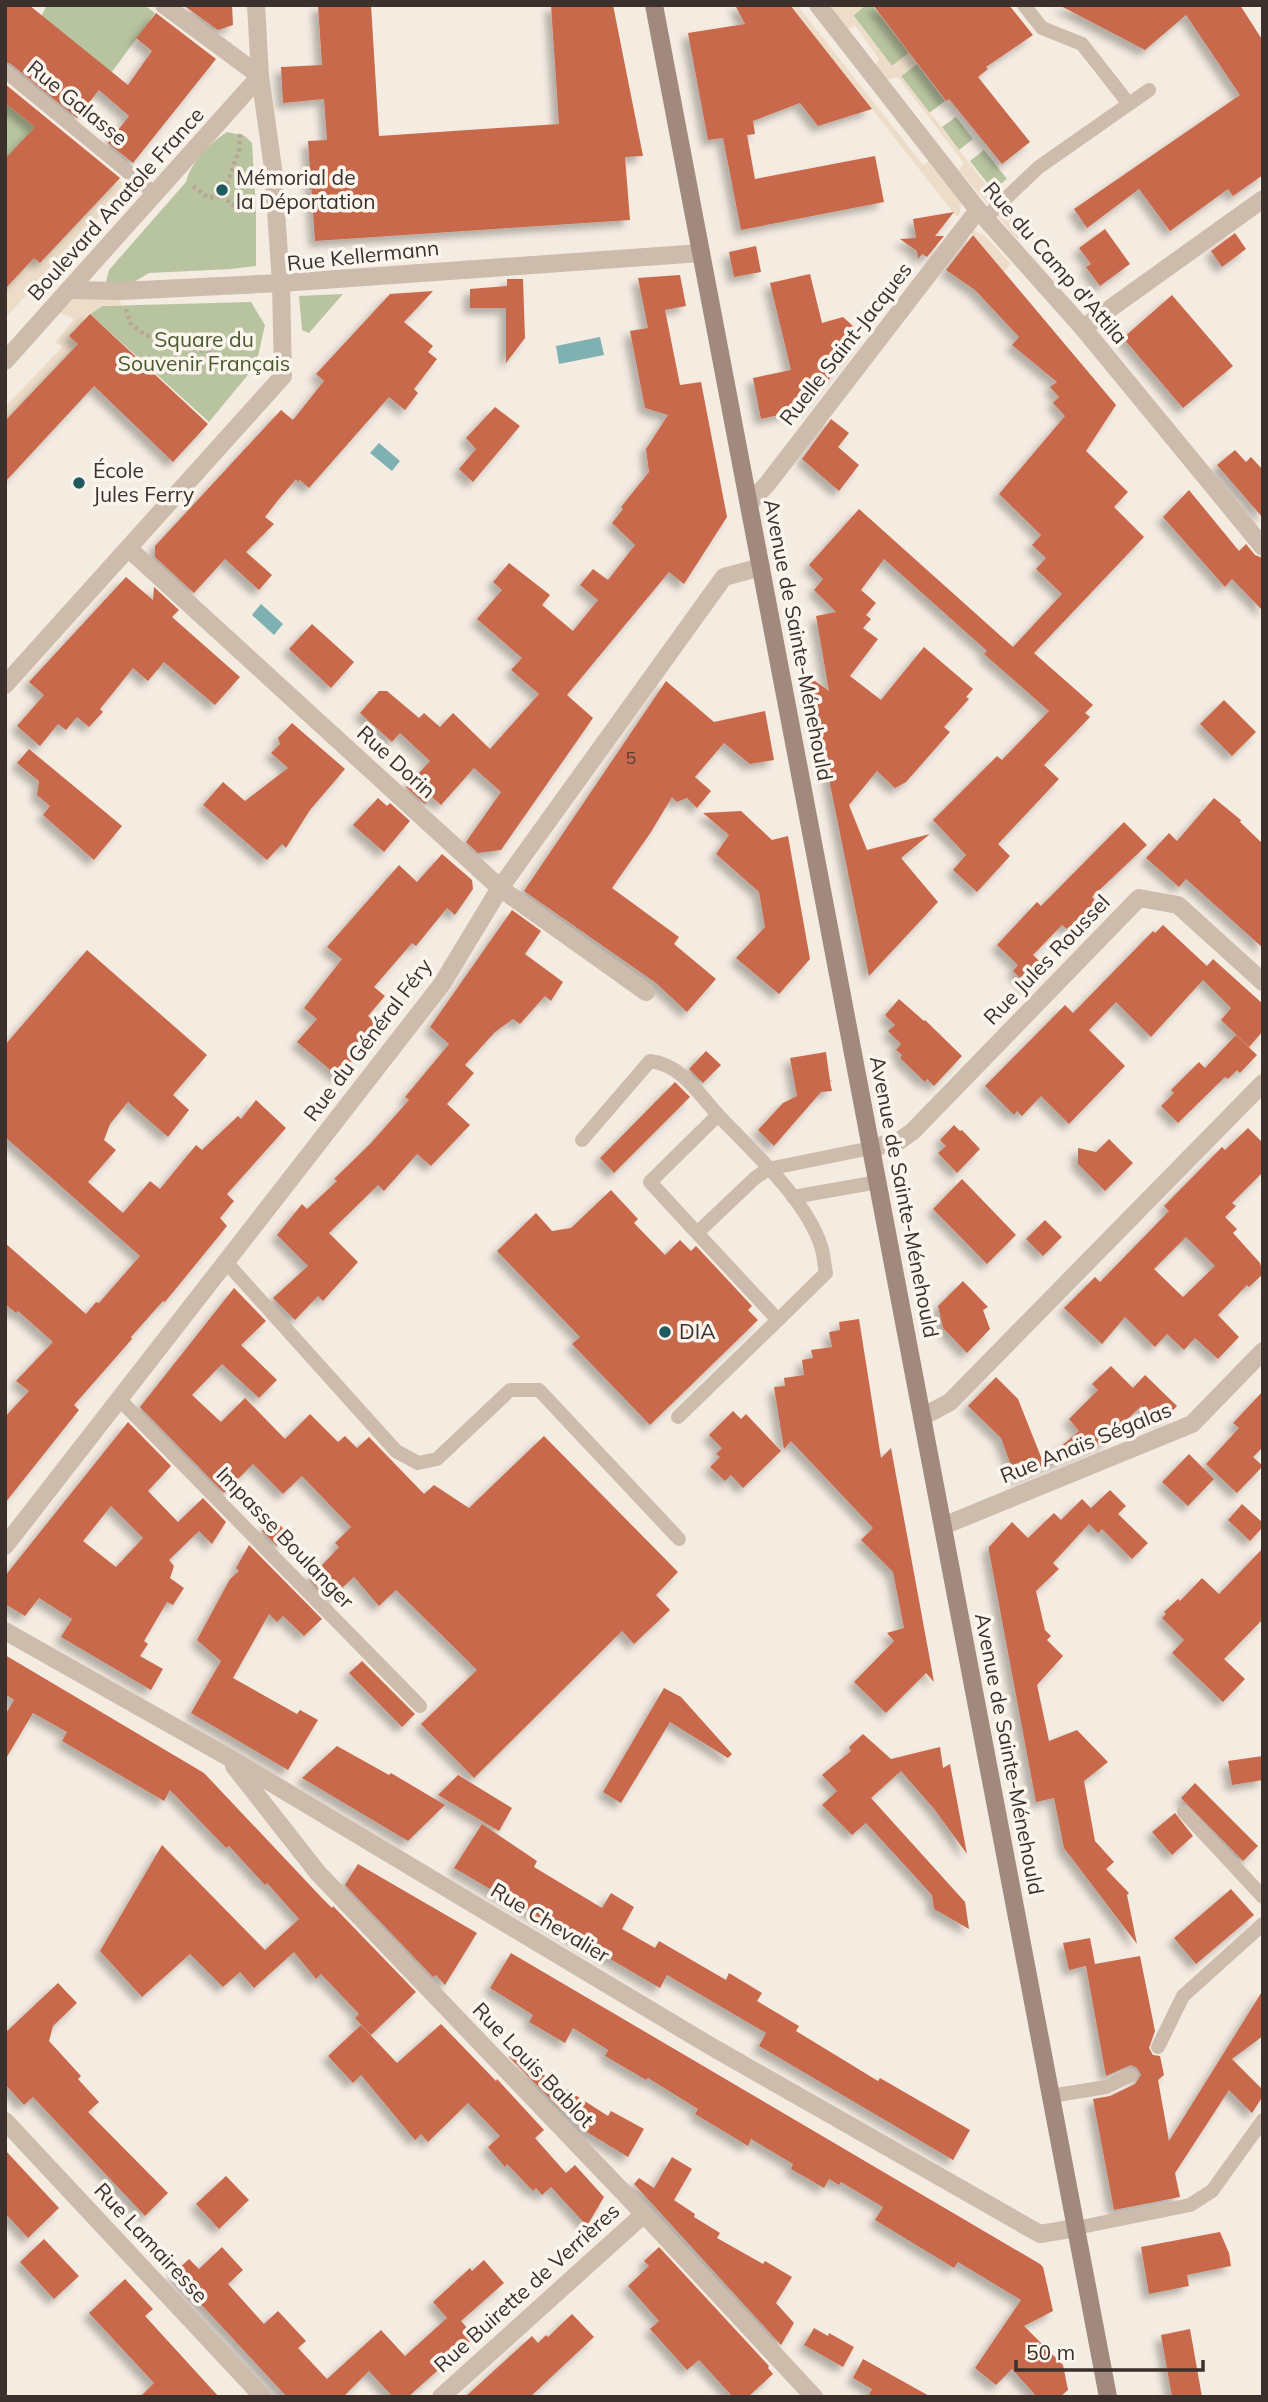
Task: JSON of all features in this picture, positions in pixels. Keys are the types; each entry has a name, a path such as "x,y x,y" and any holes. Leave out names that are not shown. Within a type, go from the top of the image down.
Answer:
{"main road":[{"name":"Avenue de Sainte-Ménehould","path":"654,5 1108,2397"}],"street":[{"path":"164,5 260,76"},
{"path":"70,290 121,291 281,283 273,168 260,76 256,5"},
{"name":"Rue du Camp d'Attila","path":"818,5 981,214 1083,328 1263,547"},
{"name":"Boulevard Anatole France","path":"5,361 260,76"},
{"path":"1083,328 1263,199"},
{"name":"Ruelle Saint-Jacques","path":"749,504 981,214"},
{"name":"Rue Kellermann","path":"5,685 283,376 281,283 701,253"},
{"name":"Rue Dorin","path":"129,549 500,888 646,992"},
{"name":"Rue du Général Féry","path":"5,1546 442,984 500,888 724,577 761,567"},
{"name":"Rue Jules Roussel","path":"871,1148 899,1141 912,1131 1139,898 1178,905 1263,982"},
{"path":"922,1417 950,1402 1263,1083"},
{"name":"Rue Anaïs Ségalas","path":"943,1526 1192,1424 1263,1351"},
{"name":"Rue Chevalier","path":"5,1631 228,1757 707,2044 1040,2235 1076,2228"},
{"name":"Rue Louis Bablot","path":"228,1757 318,1873 644,2214 814,2397"},
{"name":"Rue Lamairesse","path":"5,2121 263,2397"},
{"name":"Rue Buirette de Verrières","path":"441,2397 644,2214"}],"lane":[{"path":"1024,5 1042,28 1082,44 1129,104"},
{"name":"Rue Galasse","path":"5,71 155,194"},
{"path":"981,214 1039,167 1149,90"},
{"path":"582,1140 650,1061 676,1068 793,1197 807,1215 822,1247 826,1273 678,1417"},
{"path":"718,1115 650,1182 778,1320"},
{"path":"697,1233 768,1169 871,1148"},
{"path":"793,1197 878,1182"},
{"path":"226,1262 396,1451 418,1463 437,1459 510,1390 539,1390 680,1539"},
{"name":"Impasse Boulanger","path":"119,1399 420,1706"},
{"path":"1184,1812 1263,1897"},
{"path":"1158,2047 1182,1996 1263,1924"},
{"path":"1051,2096 1106,2087 1131,2076"},
{"path":"1076,2228 1189,2205 1212,2192 1263,2120"}],"path":[{"path":"223,195 239,150 240,134"},
{"path":"193,186 209,198 223,195"},
{"path":"223,195 232,205 250,207"},
{"path":"121,291 131,323 145,335 215,354"}],"green space":[{"path":"47,5 144,5 155,13 109,76 40,19"},
{"path":"866,5 872,5 909,53 892,66 853,15"},
{"path":"917,64 945,101 929,113 901,76"},
{"path":"5,103 53,141 6,158"},
{"path":"956,117 973,139 959,150 942,127"},
{"name":"Square du Souvenir Français","path":"227,132 245,136 252,143 256,266 149,273 134,282 106,282 109,270 186,182 192,167 202,154"},
{"path":"984,150 1007,179 993,190 970,161"},
{"path":"343,294 309,333 302,330 299,296"},
{"name":"Square du Souvenir Français","path":"251,302 265,325 256,365 209,422 90,314 102,306"}],"shaded area":[{"path":"790,5 797,5 923,165 930,160 962,198 959,216 956,216"},
{"path":"834,5 866,5 853,16 892,66 910,53 918,63 901,76 1024,233 1017,239 959,170 964,163 898,77 886,80 875,66 879,59 855,25 848,30 831,10"},
{"path":"119,179 126,188 5,318 5,289 31,254 40,263"},
{"path":"973,230 985,236 1011,264 1004,272 973,234 967,234"},
{"path":"73,293 119,294 121,305 102,306 90,314 70,336 78,344 5,422 5,407 63,346 55,343 74,319 58,312"}],"water":[{"path":"600,337 604,355 559,364 556,346"},
{"path":"379,443 400,461 392,471 370,453"},
{"path":"261,604 283,624 274,635 252,615"}],"building":[{"path":"5,5 29,5 128,85 152,51 136,38 156,13 216,59 133,163 108,143 129,116 99,90 77,118 11,64 5,62"},
{"path":"183,5 232,5 233,25 218,30"},
{"path":"318,5 371,5 379,136 559,124 551,5 613,5 643,156 625,157 630,220 315,241 308,141 327,140 324,99 283,103 281,67 322,65"},
{"path":"735,5 790,5 872,109 818,126 800,103 753,121 755,134 747,135 755,179 875,156 884,202 741,230 723,138 708,140 688,33 745,24"},
{"path":"873,5 1009,5 1033,35 986,67 988,69 978,77 1030,142 1002,164 949,99 946,101"},
{"path":"1059,5 1240,5 1263,41 1263,175 1233,196 1228,189 1170,231 1139,189 1087,228 1074,209 1240,95 1186,15 1145,50"},
{"path":"5,84 120,178 40,263 34,258 5,289 5,159 35,127 5,103"},
{"path":"954,212 935,236 944,236 927,257 922,254 918,259 917,251 900,239 916,238 913,219"},
{"path":"1105,229 1130,264 1100,286 1086,267 1091,264 1079,248"},
{"path":"1235,233 1246,249 1222,267 1211,251"},
{"path":"973,235 1116,405 1086,451 1128,492 1114,507 1144,537 1034,653 1093,705 1085,713 1090,717 1044,765 1059,779 998,844 1010,856 977,892 953,870 966,855 933,820 997,756 1002,760 1049,711 984,654 987,651 884,559 861,590 876,603 866,615 871,619 863,628 878,639 850,676 881,700 924,647 973,689 966,697 969,699 944,727 950,732 906,782 895,788 877,771 849,805 867,850 930,834 901,858 938,902 869,976 808,676 829,691 816,616 836,612 814,590 823,579 809,565 859,509 1013,647 1062,594 1036,569 1046,558 1032,545 1041,535 999,494 1065,416 1053,403 1059,397 1050,387 1057,382 1012,345 1019,337 975,290 946,270"},
{"path":"756,246 761,272 734,277 729,252"},
{"path":"810,274 822,323 843,317 863,335 806,409 761,419 753,378 791,370 770,283"},
{"path":"680,275 686,306 665,310 680,385 701,382 727,517 684,584 669,572 567,695 593,718 501,850 478,853 466,842 501,792 474,768 441,805 432,797 425,804 406,787 430,761 400,733 392,742 360,713 379,691 387,691 419,718 424,713 440,727 453,713 490,749 539,694 511,670 522,658 477,619 502,590 493,582 509,563 550,595 542,605 573,631 598,600 580,585 593,569 608,580 635,545 612,523 623,509 621,507 649,472 646,449 668,415 645,408 630,331 648,328 638,278"},
{"path":"507,279 523,279 525,338 506,363 506,308 470,308 470,289 507,286"},
{"path":"433,291 404,322 433,346 428,352 437,359 414,389 418,393 405,410 389,397 309,488 296,479 279,499 265,517 274,524 246,552 272,575 259,590 225,559 194,593 155,557 155,546 281,410 293,420 324,381 316,374 390,294"},
{"path":"1172,295 1233,366 1183,408 1123,338"},
{"path":"90,314 208,424 173,462 94,386 5,482 5,421 78,344 69,336"},
{"path":"495,407 520,426 473,482 459,469 476,449 466,438"},
{"path":"831,419 849,433 838,447 859,465 839,491 802,459"},
{"path":"1235,450 1246,462 1251,457 1263,470 1263,518 1217,465"},
{"path":"1189,490 1239,551 1246,544 1255,555 1263,558 1263,611 1232,579 1225,587 1163,517"},
{"path":"126,577 153,600 154,587 179,610 172,617 240,677 215,705 164,662 148,681 133,668 100,709 103,712 89,727 77,717 66,730 58,724 40,746 17,726 44,695 29,682"},
{"path":"312,624 354,662 331,688 289,649"},
{"path":"666,681 714,722 765,711 774,760 750,764 724,743 695,777 711,791 697,808 687,798 677,802 672,797 612,888 679,937 674,944 716,979 687,1012 656,983 524,891"},
{"path":"1224,700 1256,732 1232,756 1200,724"},
{"path":"292,723 345,769 310,810 286,848 282,844 267,860 203,805 223,782 245,801 288,768 271,753 280,744 278,738"},
{"path":"29,749 122,826 94,860 43,815 50,806 37,795 39,781 17,763"},
{"path":"378,798 387,806 390,803 410,821 384,852 353,825"},
{"path":"1214,798 1241,820 1263,844 1263,948 1186,879 1179,887 1146,858 1169,833 1177,841"},
{"path":"741,811 772,840 788,836 810,959 779,994 736,958 765,927 759,892 716,854 729,835 703,813"},
{"path":"1124,822 1147,845 1092,897 1097,902 1068,930 1062,925 1033,955 1048,969 1029,987 1013,971 1018,965 997,945 1037,902 1041,906"},
{"path":"442,854 472,880 473,889 455,915 447,908 416,946 412,943 374,987 385,996 368,1016 377,1024 340,1078 297,1042 317,1019 304,1008 342,959 327,947 399,865 417,882"},
{"path":"512,910 541,931 525,954 563,982 551,1001 545,996 520,1024 513,1019 495,1032 465,1065 474,1073 447,1104 470,1125 431,1166 417,1154 384,1191 378,1185 329,1233 358,1262 323,1301 318,1296 295,1320 273,1298 308,1266 277,1235 302,1204 307,1209 337,1181 334,1179 409,1100 405,1097 449,1044 430,1027"},
{"path":"1163,925 1207,966 1213,959 1263,1004 1263,1031 1249,1047 1221,1020 1231,1008 1203,980 1151,1037 1116,1002 1089,1030 1125,1066 1069,1124 1041,1096 1022,1116 1017,1111 1014,1115 985,1086 1065,1005 1073,1013 1153,931 1155,933"},
{"path":"87,950 207,1055 173,1095 189,1110 168,1137 128,1102 110,1124 104,1140 116,1150 88,1182 123,1213 150,1181 160,1189 196,1145 202,1150 238,1116 241,1119 256,1100 286,1128 227,1194 234,1201 220,1218 227,1226 165,1302 163,1301 131,1337 74,1405 79,1410 5,1503 5,1417 29,1391 16,1381 53,1342 18,1311 16,1313 5,1304 5,1243 86,1314 140,1256 5,1137 5,1045"},
{"path":"899,999 962,1056 934,1086 927,1079 925,1082 900,1058 902,1055 896,1050 901,1044 888,1031 895,1025 885,1015"},
{"path":"1236,1035 1257,1055 1240,1073 1237,1070 1228,1079 1225,1077 1178,1123 1161,1106 1174,1093 1171,1090 1199,1062 1205,1068"},
{"path":"706,1051 721,1065 703,1083 689,1069"},
{"path":"826,1052 830,1081 833,1080 830,1082 832,1091 821,1092 774,1146 758,1130 783,1103 797,1096 790,1058"},
{"path":"675,1082 690,1097 614,1173 600,1158"},
{"path":"954,1125 980,1149 957,1173 938,1153 946,1146 940,1140"},
{"path":"1248,1128 1263,1143 1263,1172 1232,1203 1236,1206 1225,1217 1237,1229 1233,1233 1260,1263 1263,1274 1249,1287 1247,1285 1218,1315 1239,1337 1218,1359 1195,1338 1184,1350 1167,1334 1155,1347 1125,1317 1102,1344 1064,1308 1095,1277 1100,1282 1169,1211 1164,1206 1222,1147 1225,1150","holes":["1186,1237 1215,1266 1183,1297 1154,1269"]},
{"path":"1109,1139 1133,1163 1105,1191 1078,1164 1078,1148 1096,1152"},
{"path":"962,1179 1016,1235 987,1264 933,1209"},
{"path":"611,1190 638,1219 634,1223 665,1255 680,1240 691,1251 696,1246 752,1306 748,1310 758,1320 650,1425 572,1344 580,1337 497,1251 536,1213 552,1231 571,1228"},
{"path":"1045,1220 1062,1237 1043,1256 1026,1239"},
{"path":"963,1281 988,1307 983,1310 990,1329 967,1353 943,1328 938,1306"},
{"path":"234,1288 266,1321 241,1345 277,1380 259,1398 222,1364 192,1395 221,1422 245,1398 285,1439 310,1414 338,1442 345,1436 357,1448 369,1437 424,1494 434,1485 469,1508 544,1436 678,1572 656,1595 670,1610 634,1644 622,1631 474,1778 421,1724 477,1670 396,1590 379,1606 354,1577 329,1600 309,1579 339,1547 335,1543 351,1527 302,1476 283,1494 253,1464 224,1493 140,1407"},
{"path":"859,1319 881,1458 891,1448 934,1682 926,1673 886,1713 854,1682 894,1641 887,1633 904,1628 893,1572 861,1540 873,1528 791,1441 784,1449 774,1387 785,1386 784,1378 804,1375 802,1360 813,1358 811,1350 832,1347 829,1332 840,1330 839,1322"},
{"path":"1111,1366 1133,1388 1145,1375 1177,1406 1167,1416 1156,1421 1141,1406 1104,1443 1016,1479 1001,1438 968,1406 996,1377 1018,1399 1043,1462 1079,1431 1069,1419 1098,1390 1092,1384"},
{"path":"1263,1391 1263,1447 1253,1457 1263,1466 1237,1493 1206,1464 1239,1428 1233,1423"},
{"path":"733,1411 741,1419 746,1414 781,1451 743,1488 731,1475 725,1481 710,1467 720,1457 716,1454 722,1448 709,1435"},
{"path":"128,1422 171,1466 148,1491 178,1522 203,1498 226,1522 212,1544 199,1531 169,1560 174,1566 170,1578 184,1588 173,1605 167,1602 144,1641 148,1644 140,1656 163,1669 151,1690 61,1637 72,1619 39,1598 25,1616 5,1604 5,1576","holes":["111,1506 143,1538 116,1567 83,1541"]},
{"path":"1189,1454 1214,1479 1188,1506 1162,1482"},
{"path":"1110,1490 1126,1506 1118,1514 1148,1543 1132,1559 1102,1529 1098,1533 1089,1524 1053,1563 1059,1569 1036,1591 1045,1630 1051,1636 1047,1640 1063,1656 1037,1685 1049,1741 1077,1730 1108,1762 1084,1781 1095,1841 1114,1862 1106,1869 1129,1893 1127,1895 1137,1944 1064,1848 1054,1798 1036,1802 989,1551 989,1547 1012,1522 1028,1538 1054,1513 1061,1520 1082,1499 1091,1508"},
{"path":"1242,1504 1263,1523 1263,1527 1250,1541 1228,1520"},
{"path":"274,1519 289,1534 277,1546 262,1531"},
{"path":"249,1545 322,1619 304,1636 283,1616 277,1622 269,1614 233,1678 297,1714 300,1710 318,1720 288,1770 191,1713 221,1661 197,1640 230,1579 239,1571 236,1568"},
{"path":"1263,1548 1263,1619 1224,1659 1245,1679 1223,1702 1172,1653 1184,1640 1162,1618 1166,1614 1164,1612 1178,1599 1180,1601 1202,1578 1219,1594"},
{"path":"5,1655 204,1773 322,1898 332,1908 333,1906 416,1992 371,2035 355,2018 359,2014 321,1974 316,1979 294,1952 254,1988 240,1972 223,1987 190,1954 142,1997 100,1951 162,1845 265,1950 299,1919 267,1883 265,1885 229,1846 226,1848 170,1790 164,1801 62,1741 67,1732 33,1713 5,1760 5,1715 14,1700 5,1694"},
{"path":"362,1661 415,1714 402,1727 349,1673"},
{"path":"664,1688 681,1697 732,1754 728,1758 670,1722 621,1803 603,1792"},
{"path":"863,1734 891,1759 940,1747 943,1768 950,1764 967,1854 935,1810 901,1771 871,1798 965,1902 969,1929 934,1909 932,1895 866,1823 852,1835 822,1805 837,1791 822,1775 851,1751 849,1747"},
{"path":"337,1746 389,1775 391,1773 445,1805 408,1841 302,1778"},
{"path":"1263,1756 1263,1780 1232,1785 1228,1761"},
{"path":"458,1775 512,1808 499,1831 438,1795"},
{"path":"1195,1783 1258,1846 1243,1861 1181,1798"},
{"path":"1175,1813 1193,1836 1172,1855 1152,1832"},
{"path":"482,1824 537,1861 534,1867 602,1908 611,1893 634,1907 622,1929 655,1948 659,1941 726,1980 729,1973 762,1993 757,2001 799,2026 796,2031 878,2081 880,2078 970,2130 953,2160 759,2046 766,2033 667,1975 660,1988 454,1868"},
{"path":"358,1864 477,1933 445,1985 436,1975 433,1977 345,1885"},
{"path":"1231,1889 1254,1915 1196,1964 1174,1938"},
{"path":"1090,1938 1095,1964 1140,1956 1155,2031 1149,2048 1153,2055 1160,2056 1164,2075 1158,2080 1169,2141 1263,1990 1263,2036 1232,2059 1263,2090 1263,2096 1252,2113 1229,2090 1175,2173 1180,2197 1114,2210 1093,2099 1110,2096 1135,2084 1141,2075 1137,2068 1131,2065 1106,2076 1086,1966 1069,1970 1063,1943"},
{"path":"511,1953 1040,2264 1053,2311 1024,2326 1063,2365 1068,2390 1060,2397 1037,2397 1012,2369 996,2385 975,2368 1021,2300 958,2262 954,2268 875,2220 883,2207 841,2182 839,2185 829,2179 824,2188 791,2169 793,2164 751,2139 748,2146 695,2114 698,2109 648,2078 646,2080 605,2056 608,2050 573,2028 565,2043 529,2022 533,2015 490,1988"},
{"path":"58,1983 77,2003 53,2026 49,2041 81,2076 78,2079 99,2102 88,2112 168,2193 145,2216 33,2097 24,2105 5,2084 5,2033"},
{"path":"441,2024 544,2130 535,2138 566,2173 575,2165 604,2197 587,2226 551,2187 542,2195 536,2188 533,2191 507,2164 505,2167 488,2147 500,2136 468,2103 428,2142 421,2134 415,2140 361,2075 353,2083 328,2056 361,2025 397,2063"},
{"path":"511,2054 608,2116 611,2111 644,2129 628,2157 582,2129 509,2057"},
{"path":"5,2150 59,2208 28,2238 5,2213"},
{"path":"672,2157 692,2169 674,2200 695,2214 694,2217 720,2233 717,2238 792,2277 776,2303 794,2323 781,2345 634,2184 639,2178 654,2188"},
{"path":"226,2176 249,2200 219,2229 196,2204"},
{"path":"1220,2232 1231,2266 1187,2275 1189,2286 1149,2294 1141,2247"},
{"path":"44,2239 79,2276 54,2299 20,2262"},
{"path":"222,2247 243,2270 228,2284 264,2324 278,2311 306,2341 298,2348 327,2379 381,2330 405,2356 447,2318 433,2302 470,2268 472,2271 484,2260 504,2283 461,2321 475,2337 408,2397 393,2397 369,2371 343,2397 287,2397 173,2274 189,2259 199,2269"},
{"path":"659,2247 769,2366 773,2374 748,2397 733,2397 699,2360 687,2370 650,2329 659,2321 628,2286 649,2266 644,2261"},
{"path":"125,2279 153,2309 145,2316 219,2397 140,2397 154,2383 89,2313"},
{"path":"572,2314 594,2337 530,2397 465,2397 532,2336 538,2343"},
{"path":"814,2328 854,2347 843,2367 804,2345"},
{"path":"1190,2329 1202,2397 1172,2397 1161,2335"},
{"path":"863,2359 931,2397 868,2397 872,2389 853,2378"}],"place":[{"name":"Mémorial de la Déportation","path":"222,190"},
{"name":"École Jules Ferry","path":"79,483"},
{"name":"DIA","path":"665,1332"}]}
